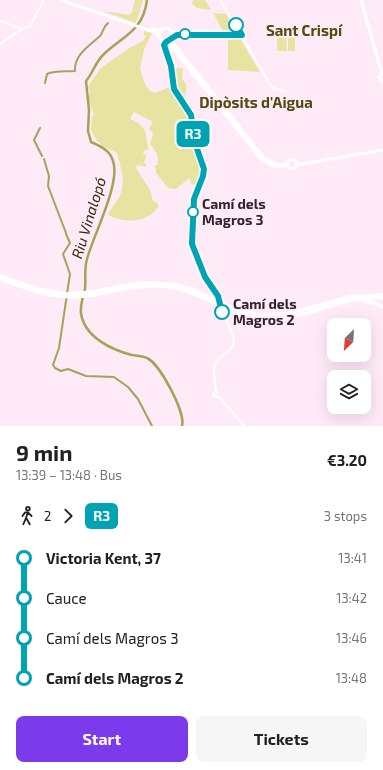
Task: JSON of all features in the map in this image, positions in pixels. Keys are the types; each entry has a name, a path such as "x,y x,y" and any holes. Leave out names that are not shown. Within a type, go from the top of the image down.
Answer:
{"highway":[{"path":"0,278 20,285 65,295 101,292 136,286 161,286 185,290 220,304 248,312 276,315 344,300 383,298"},
{"path":"101,292 139,283 160,282 188,288 217,301 223,307 247,316 274,318 294,316 364,294 383,294"},
{"path":"344,300 370,301 383,307"}],"main road":[{"path":"61,0 157,32 166,29 170,30 173,43 264,158 277,165 287,165 291,168 296,164 383,149"},
{"path":"66,0 120,20"},
{"path":"361,0 383,74 379,78 383,82"},
{"path":"160,37 162,30"},
{"path":"157,32 261,159 272,166 287,165"},
{"path":"165,42 171,39"},
{"path":"287,165 291,159 296,164"}],"street":[{"path":"0,44 32,24 42,0"},
{"path":"40,6 42,0"},
{"path":"220,0 274,88 284,92"},
{"path":"0,21 22,29"},
{"path":"165,42 171,66 174,89 191,115 195,143 204,169 203,176 196,191 191,236 192,247 207,281 218,296 233,337 232,348 220,356 215,364 214,372 216,394 222,398 244,426"}],"shaded area":[{"path":"135,0 143,0 136,23 103,11 129,15 132,12"},
{"path":"194,0 205,0 211,10 197,8 191,3"},
{"path":"213,13 226,14 234,27 233,30 223,31"},
{"path":"144,31 152,33 144,50 140,69 145,84 150,91 155,93 172,86 176,97 189,115 193,143 202,173 196,184 191,185 190,178 176,189 168,188 156,173 155,165 158,165 158,158 156,152 150,144 153,133 149,129 153,122 134,112 130,119 140,125 145,131 149,149 144,151 143,154 147,155 144,162 147,167 137,165 136,168 150,190 153,201 159,206 154,212 143,219 129,221 108,215 121,194 123,182 117,153 103,146 97,141 91,130 92,116 94,115 88,98 90,92 88,86 101,68 129,48 143,41 146,36 144,35"},
{"path":"277,36 286,36 287,51 277,51"},
{"path":"288,36 295,36 295,51 288,51"},
{"path":"229,37 239,37 260,72 228,70"},
{"path":"183,68 182,78 187,86 184,98 193,109 193,115 178,94 173,76 172,69"}],"waterway":[{"name":"Riu Vinalopó","path":"147,0 145,11 136,26 131,32 103,55 86,81 89,110 88,131 91,142 98,145 110,154 113,161 114,171 110,196 86,263 85,289 81,304 81,313 87,329 93,336 116,350 145,357 159,369 176,400 180,411 182,426"},
{"path":"45,83 47,74 75,71 75,65 83,51 100,36 108,23"},
{"path":"40,128 34,140 42,156"},
{"path":"44,159 49,176 48,186 66,233"},
{"path":"66,234 70,243 63,254 70,274 59,348 53,365 61,371 68,369 86,376 114,377 128,387 138,399 152,426"}],"bus line":[{"name":"R3","path":"222,312 218,296 209,286 194,253 191,241 194,199 203,176 204,169 195,143 191,115 174,89 171,66 164,45 166,42 170,41 172,37 177,35 242,35 236,25"}],"place":[{"name":"Camí dels Magros 3","path":"193,212"},
{"name":"Camí dels Magros 2","path":"222,312"}],"district":[{"name":"Sant Crispí","path":"304,31"},
{"name":"Dipòsits d'Aigua","path":"256,103"}]}
